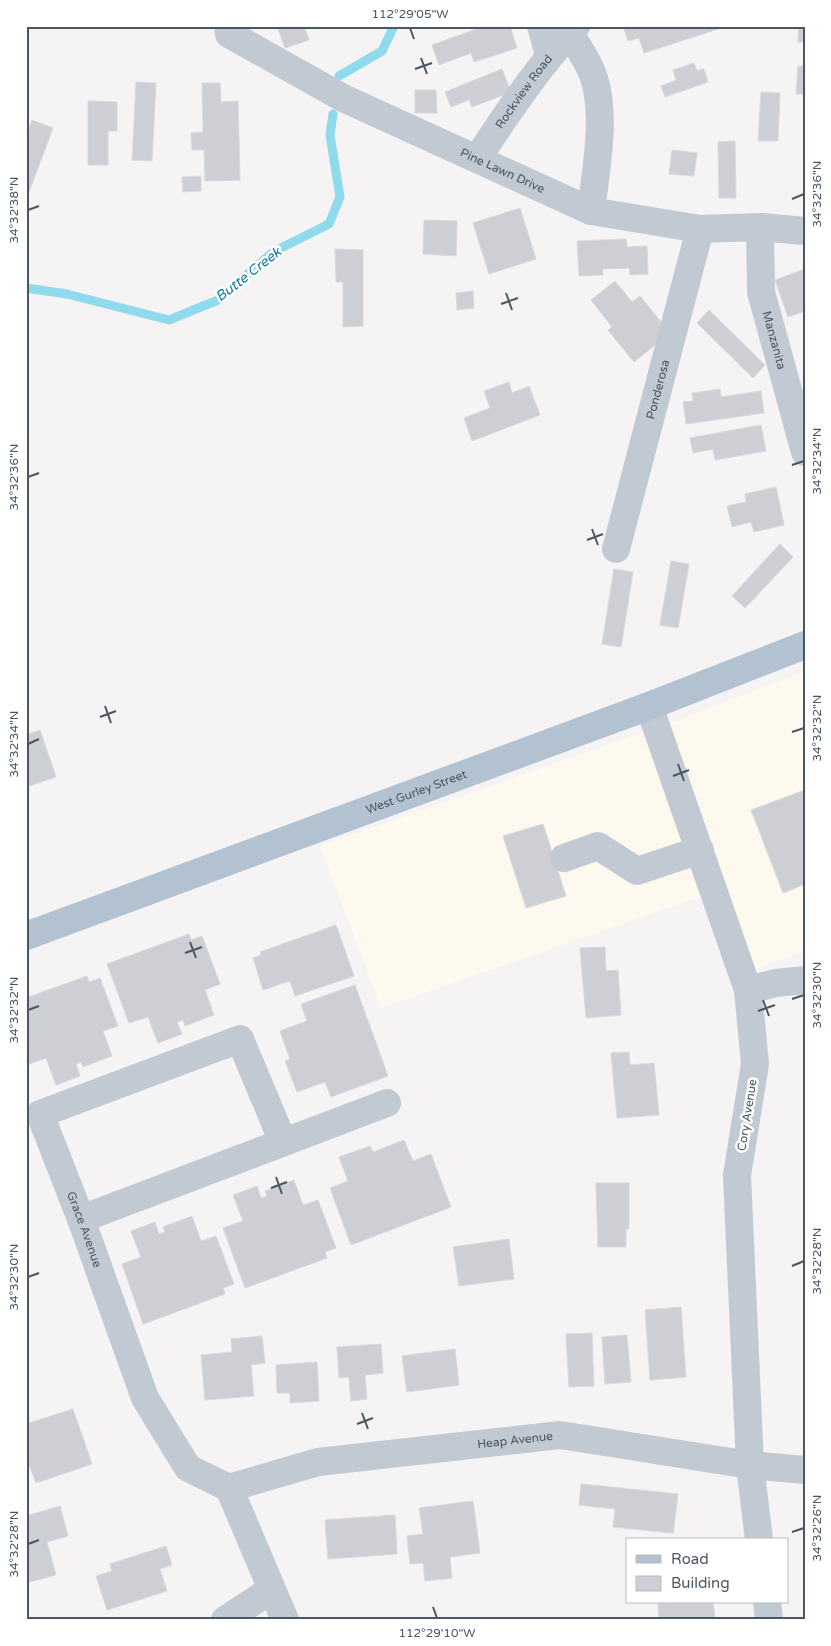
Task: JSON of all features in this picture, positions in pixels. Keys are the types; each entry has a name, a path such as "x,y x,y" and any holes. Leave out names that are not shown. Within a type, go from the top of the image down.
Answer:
{"main road":[{"name":"West Gurley Street","path":"26,936 805,646"}],"street":[{"name":"Pine Lawn Drive","path":"228,26 229,34 343,98 591,211 700,229 760,227 805,231"},
{"path":"541,26 549,55"},
{"name":"Rockview Road","path":"477,159 549,55 573,30"},
{"path":"573,30 591,70 599,106 591,211"},
{"name":"Manzanita","path":"760,227 761,292 805,452"},
{"name":"Ponderosa","path":"616,550 700,229"},
{"name":"Cory Avenue","path":"648,706 748,990 756,1064 737,1175 750,1465 759,1538"},
{"path":"564,858 598,846 637,871 700,850"},
{"path":"748,990 776,983 805,980"},
{"name":"Grace Avenue","path":"229,1488 188,1468 145,1398 81,1219 40,1114 240,1039 283,1142"},
{"path":"81,1219 387,1103"},
{"name":"Heap Avenue","path":"229,1488 318,1462 560,1435 750,1465 805,1470"},
{"path":"229,1488 285,1620"},
{"path":"225,1620 271,1590"},
{"path":"767,1604 769,1620"}],"shaded area":[{"path":"805,671 805,951 734,977 703,896 381,1008 320,846 681,719"}],"building":[{"path":"277,26 304,26 309,40 285,48"},
{"path":"485,26 510,26 517,48 474,62 471,53 439,65 432,45"},
{"path":"623,26 717,26 718,29 644,53 639,38 628,41"},
{"path":"799,26 805,27 805,42 798,42"},
{"path":"694,63 697,71 704,69 708,82 665,97 661,86 676,80 673,70"},
{"path":"798,66 805,66 805,94 796,94"},
{"path":"502,69 511,92 472,107 469,100 451,107 445,92"},
{"path":"136,82 156,83 152,161 132,160"},
{"path":"202,83 220,83 221,102 238,101 240,180 205,181 204,150 192,150 191,133 203,132"},
{"path":"415,90 436,90 437,113 415,113"},
{"path":"761,92 780,93 778,141 758,141"},
{"path":"88,101 117,102 117,131 108,131 108,165 88,165"},
{"path":"32,120 53,128 26,200 26,137"},
{"path":"735,141 736,198 719,198 718,142"},
{"path":"672,150 697,153 694,176 669,174"},
{"path":"201,176 201,191 183,192 182,177"},
{"path":"520,208 536,259 489,274 473,223"},
{"path":"424,220 457,221 456,256 423,254"},
{"path":"626,239 627,247 647,246 648,274 630,275 629,268 602,269 603,275 579,276 577,241"},
{"path":"335,249 363,250 363,326 343,327 343,282 336,282"},
{"path":"805,269 805,311 788,317 775,280"},
{"path":"615,281 632,302 640,296 670,333 634,362 608,330 612,327 591,300"},
{"path":"473,291 474,308 457,310 456,293"},
{"path":"709,310 765,365 753,378 697,323"},
{"path":"509,382 512,393 529,386 540,415 472,441 464,418 490,408 484,391"},
{"path":"720,389 721,397 761,391 764,413 686,424 683,402 693,401 692,393"},
{"path":"761,425 766,451 715,460 713,449 693,453 690,438"},
{"path":"776,487 784,525 754,532 751,522 732,527 727,506 746,502 745,494"},
{"path":"780,544 793,557 745,608 732,596"},
{"path":"671,561 689,564 678,628 660,625"},
{"path":"614,569 633,572 621,647 602,644"},
{"path":"26,727 29,734 40,730 56,777 26,787"},
{"path":"805,790 805,884 783,893 751,810"},
{"path":"543,824 566,896 526,908 503,836"},
{"path":"336,925 354,976 295,996 290,981 263,990 253,958 261,955 260,952"},
{"path":"189,934 191,940 202,936 220,984 205,990 214,1015 185,1026 183,1020 177,1022 182,1034 158,1043 148,1017 129,1023 107,964"},
{"path":"605,947 606,971 618,970 621,1015 586,1018 580,948"},
{"path":"87,976 89,982 100,978 118,1026 103,1031 112,1056 83,1067 81,1062 76,1064 80,1076 56,1085 46,1058 27,1065 26,1063 26,998"},
{"path":"355,985 388,1076 331,1097 325,1082 297,1092 285,1061 290,1059 280,1031 307,1021 301,1004"},
{"path":"629,1052 630,1065 654,1063 659,1115 617,1118 611,1053"},
{"path":"404,1140 413,1161 431,1154 451,1207 351,1245 330,1188 348,1181 339,1157 370,1146 373,1152"},
{"path":"294,1180 303,1205 318,1200 336,1248 325,1252 327,1258 245,1288 223,1228 243,1221 233,1195 257,1186 261,1198 267,1196 265,1191"},
{"path":"596,1183 629,1183 629,1229 626,1229 626,1247 598,1247"},
{"path":"192,1216 201,1241 216,1236 234,1284 223,1288 225,1294 143,1324 122,1264 141,1257 131,1231 155,1222 159,1234 165,1232 163,1227"},
{"path":"509,1239 514,1279 459,1286 453,1247"},
{"path":"681,1307 686,1377 650,1380 645,1310"},
{"path":"592,1333 594,1386 569,1387 566,1334"},
{"path":"627,1335 631,1382 605,1384 602,1337"},
{"path":"262,1336 265,1363 251,1365 254,1396 205,1400 201,1355 232,1352 231,1339"},
{"path":"381,1344 383,1373 365,1375 367,1399 351,1401 349,1377 339,1378 337,1347"},
{"path":"455,1349 459,1385 407,1392 402,1356"},
{"path":"317,1362 319,1401 290,1403 290,1393 277,1393 276,1365"},
{"path":"73,1409 92,1464 36,1483 28,1462 26,1463 26,1424"},
{"path":"581,1484 678,1494 673,1533 613,1527 615,1509 579,1505"},
{"path":"473,1501 480,1553 450,1557 452,1578 425,1581 423,1563 410,1564 407,1536 423,1534 419,1508"},
{"path":"60,1506 68,1536 47,1542 56,1575 26,1583 26,1516"},
{"path":"395,1515 397,1554 328,1559 325,1520"},
{"path":"166,1546 172,1565 160,1569 167,1591 107,1610 96,1576 112,1571 110,1564"},
{"path":"658,1604 713,1604 715,1620 659,1620"}],"waterway":[{"name":"Butte Creek","path":"339,76 382,51 394,26"},
{"name":"Butte Creek","path":"26,288 67,294 169,320 218,300 273,252 329,224 340,197 330,135 333,114"}]}
